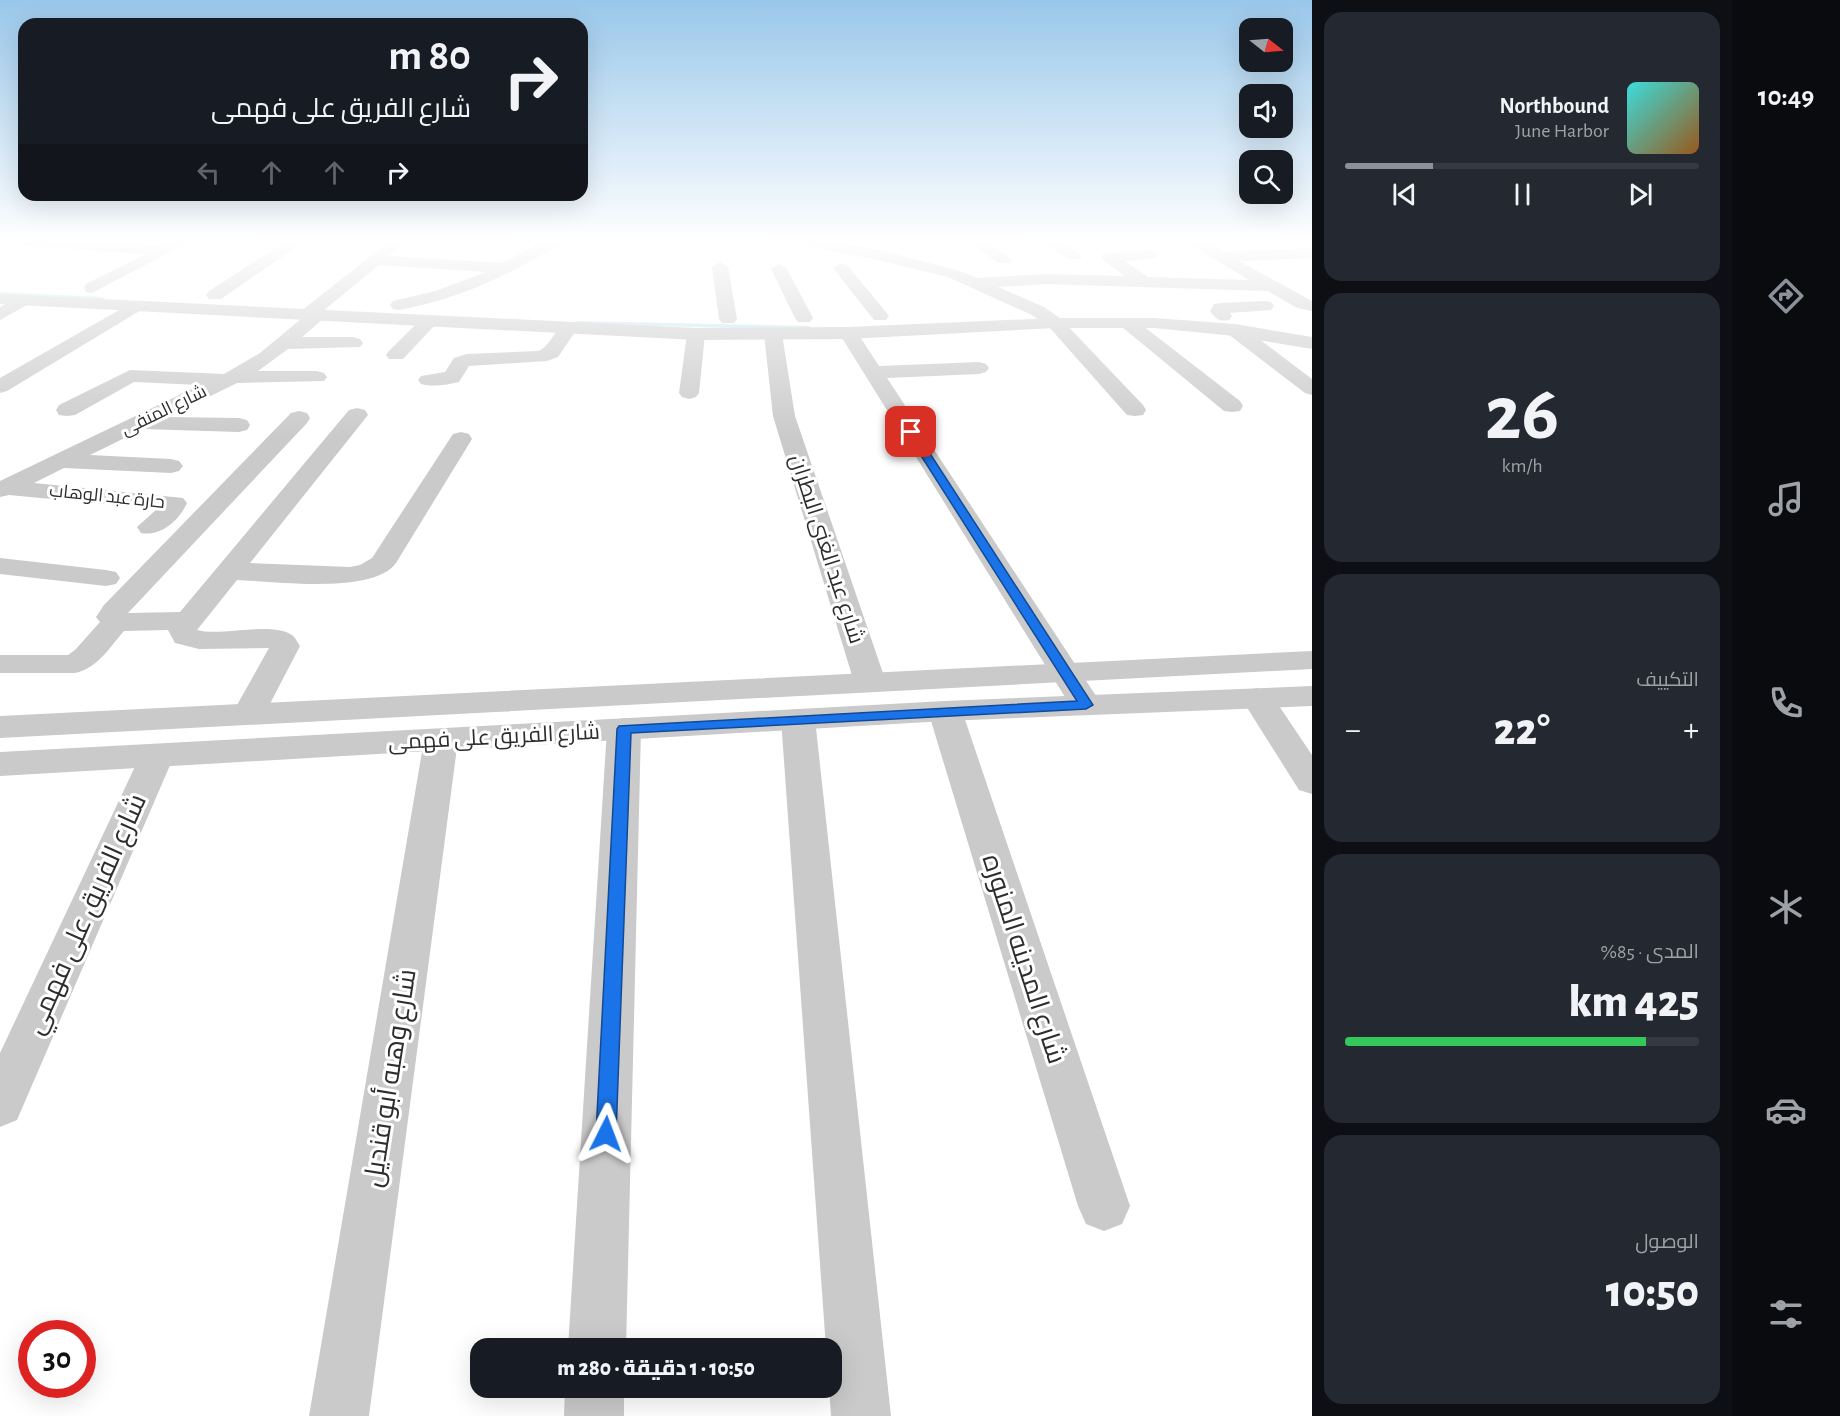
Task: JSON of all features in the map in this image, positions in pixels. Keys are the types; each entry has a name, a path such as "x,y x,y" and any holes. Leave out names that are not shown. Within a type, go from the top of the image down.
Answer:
{"street":[{"path":"0,315 15,305"},
{"path":"118,305 316,310 568,329 696,334 848,333 1055,323 1229,323 1312,329"},
{"path":"283,305 316,310 398,305"},
{"name":"شارع المنفى","path":"2,490 230,379 285,343 322,305"},
{"path":"399,305 427,317 574,315 728,319 1136,309 1229,323 1312,343"},
{"path":"726,305 728,319"},
{"path":"797,305 804,318"},
{"path":"871,305 880,316"},
{"path":"1025,305 1055,323 1135,410"},
{"path":"0,387 135,306"},
{"path":"1310,306 1224,307 1219,309 1229,323 1312,389"},
{"path":"396,354 427,317"},
{"path":"1128,323 1232,406"},
{"path":"428,380 452,378 461,362 467,360 500,368 547,355 568,329"},
{"path":"848,333 1086,705"},
{"path":"689,393 696,334"},
{"name":"شارع عبد الغنى البطران","path":"773,334 784,416 870,682"},
{"path":"285,343 352,343"},
{"path":"873,372 979,368"},
{"path":"0,369 30,369"},
{"path":"67,410 130,376 230,379 317,377"},
{"path":"240,751 285,646 281,641 271,639 199,640 186,637 182,629 357,414"},
{"path":"189,621 116,621 111,617 114,611 299,418"},
{"path":"139,423 239,425"},
{"path":"230,571 360,575 374,570 382,563 461,440"},
{"path":"62,460 171,466"},
{"name":"حارة عبد الوهاب","path":"2,490 174,503 174,506 150,527"},
{"path":"0,566 106,578"},
{"path":"0,664 75,664 86,657 116,621"},
{"name":"شارع الفريق على فهمى","path":"0,727 1312,660"},
{"name":"شارع الفريق على فهمى","path":"0,764 945,711 1312,696"},
{"path":"1257,698 1312,782"},
{"name":"شارع المدينه المنوره","path":"945,711 1104,1206"},
{"path":"798,719 861,1416"},
{"path":"597,1338 624,729"},
{"name":"شارع وهبه أبو قنديل","path":"339,1416 441,740"},
{"name":"شارع الفريق على فهمي","path":"0,1105 157,756"},
{"path":"594,1416 595,1398"}],"waterway":[{"path":"577,323 809,328"}],"route":[{"path":"606,1134 624,729 1086,705 911,432"}]}
